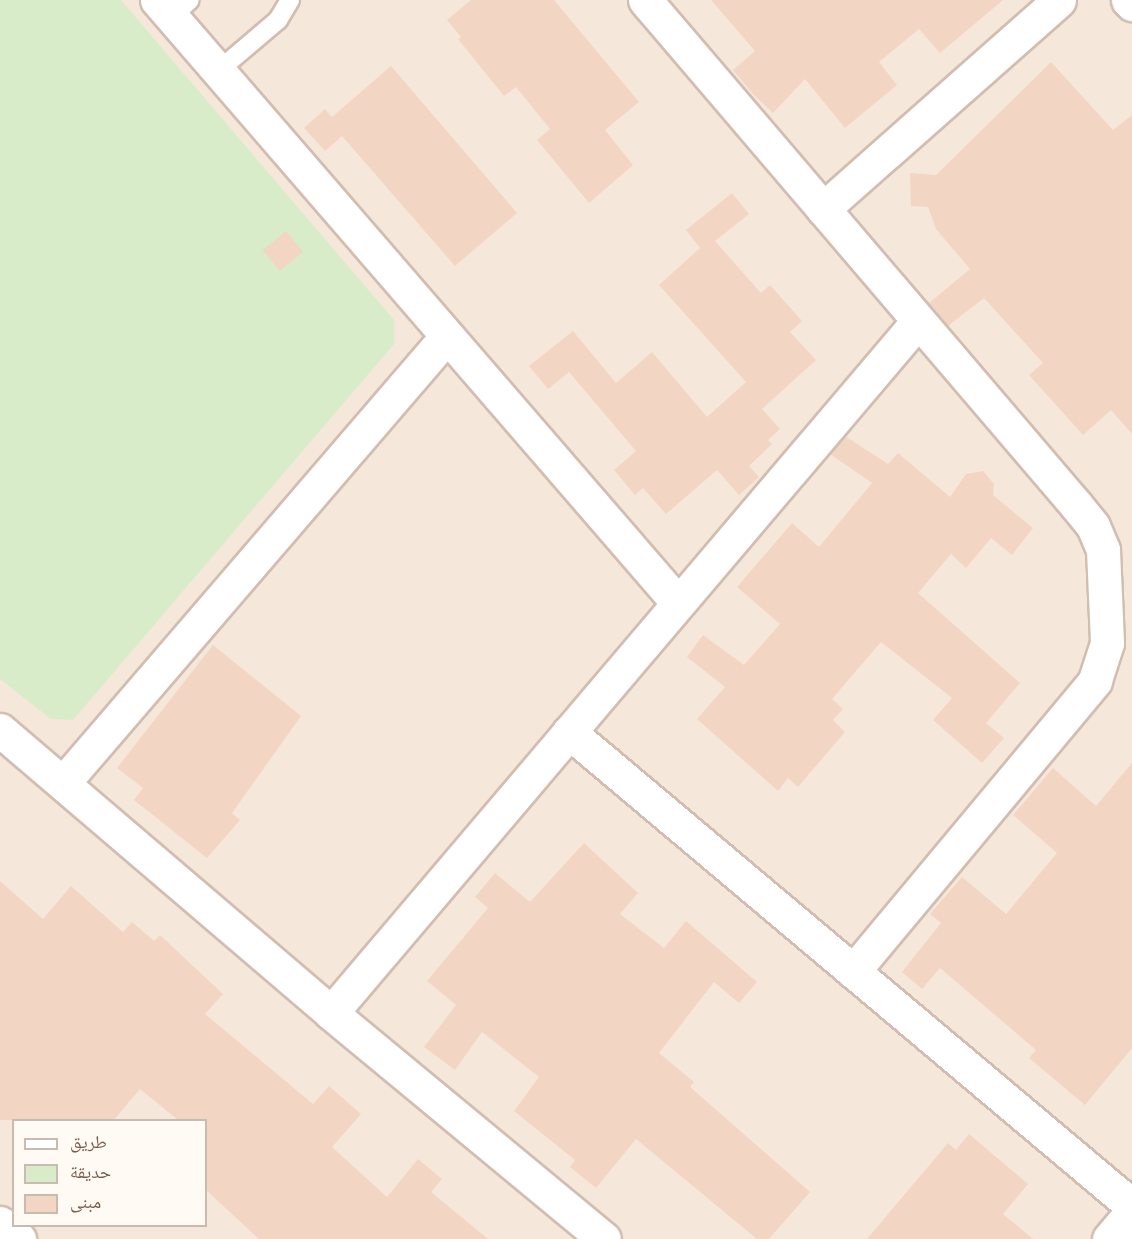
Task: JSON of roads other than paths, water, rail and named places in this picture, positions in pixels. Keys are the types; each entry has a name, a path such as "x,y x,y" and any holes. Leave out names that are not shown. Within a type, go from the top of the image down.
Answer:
{"street":[{"path":"645,0 1093,526 1103,550 1107,643 1103,663 1083,698 853,971"},
{"path":"823,209 1059,0"},
{"path":"1128,0 1132,4"},
{"path":"173,6 218,71 678,603"},
{"path":"331,1013 918,321"},
{"path":"63,783 447,336"},
{"path":"0,730 331,1013 604,1239"},
{"path":"568,732 1132,1206"},
{"path":"1109,1239 1132,1212"},
{"path":"0,1223 18,1239"}],"lane":[{"path":"218,71 278,20 290,0"}]}
